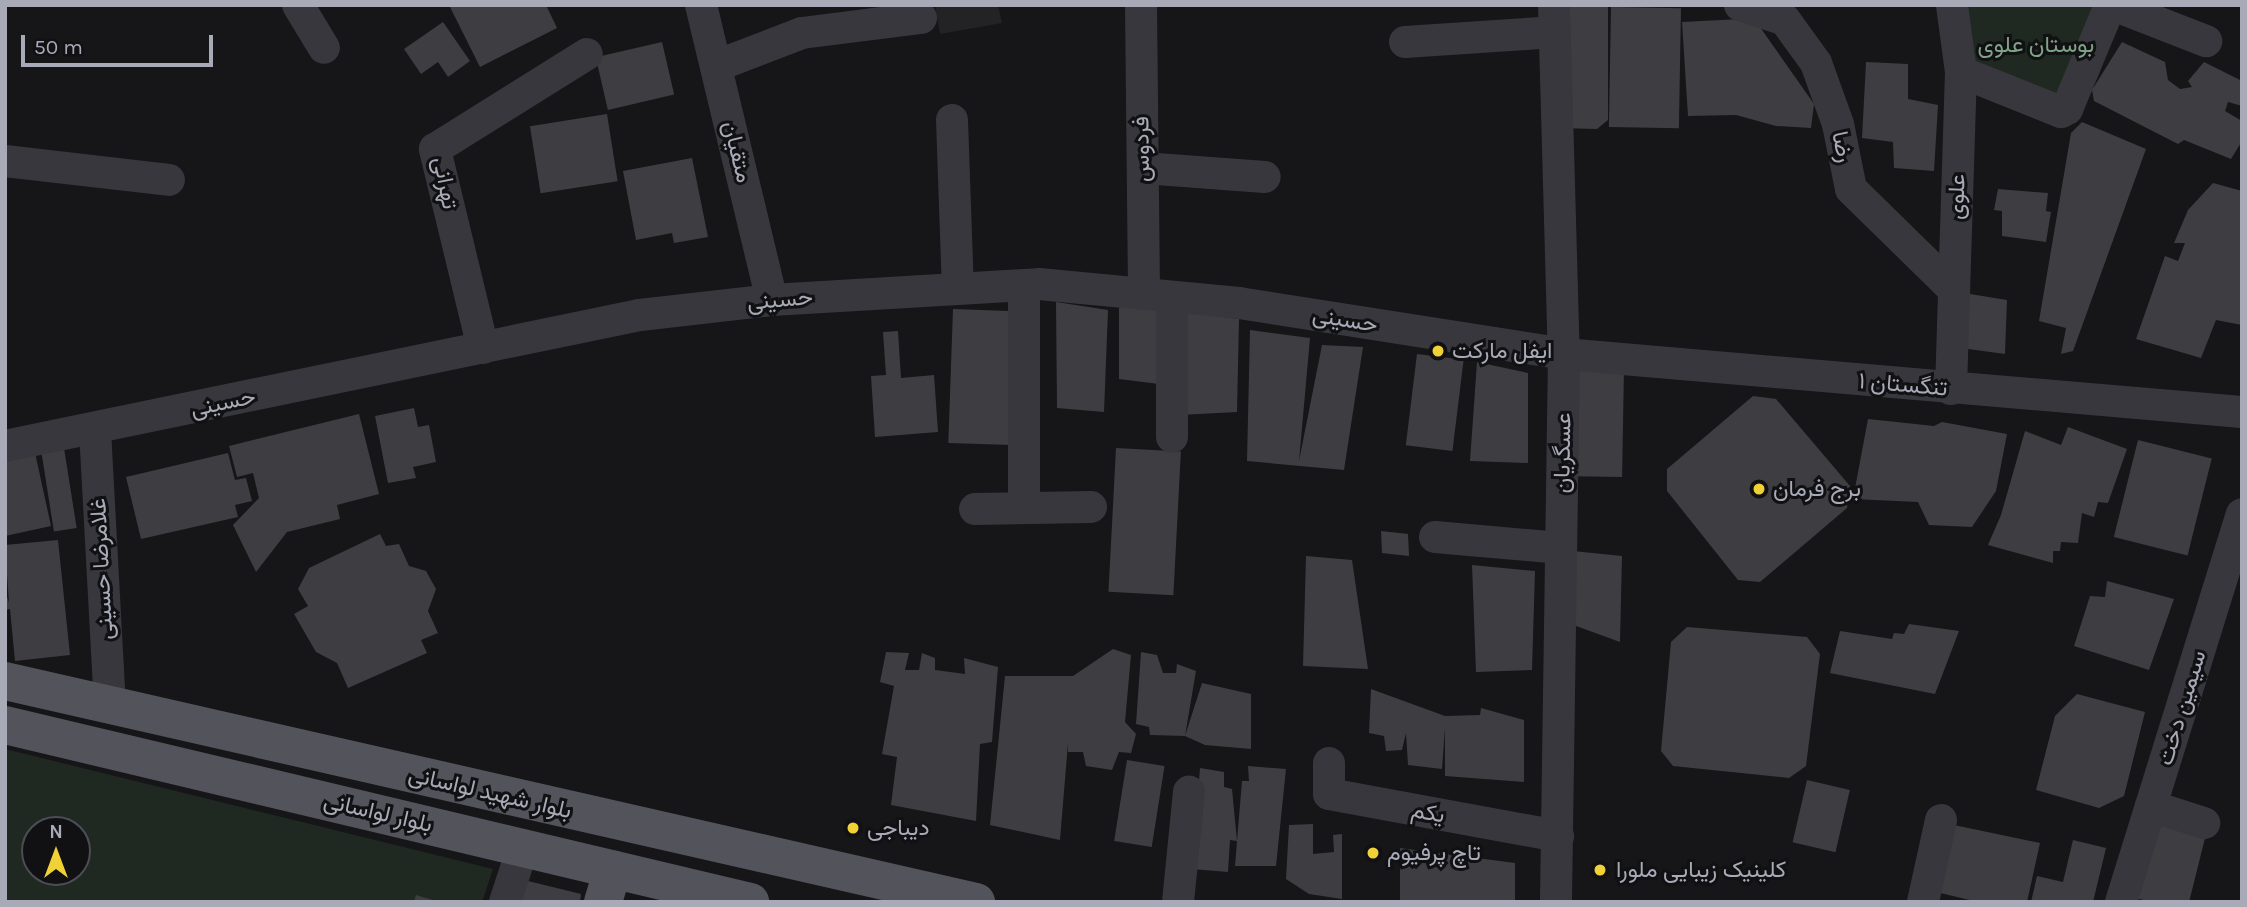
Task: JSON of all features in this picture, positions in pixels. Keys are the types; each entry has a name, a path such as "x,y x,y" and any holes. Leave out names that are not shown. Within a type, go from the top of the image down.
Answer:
{"main road":[{"name":"بلوار شهید لواسانی","path":"5,681 976,902"},
{"name":"بلوار لواسانی","path":"5,725 523,847 608,886 750,902"}],"street":[{"path":"298,5 324,48"},
{"name":"متقیان","path":"702,5 772,300"},
{"name":"فردوس","path":"1141,5 1143,168 1172,437"},
{"name":"رضا","path":"1740,5 1785,20 1816,63 1838,124 1851,189 1954,290"},
{"name":"علوی","path":"1951,389 1961,72 1952,5"},
{"path":"1961,72 2061,112 2067,109 2109,8 2116,6 2206,41"},
{"path":"716,66 802,33 921,18"},
{"path":"1405,42 1554,18"},
{"name":"عسگریان","path":"1554,18 1564,354 1556,902"},
{"name":"تهرانی","path":"483,348 435,149 587,54"},
{"path":"952,120 958,288"},
{"path":"5,160 169,180"},
{"path":"1143,168 1265,177"},
{"path":"1024,285 1024,508"},
{"name":"حسینی","path":"5,446 95,430 640,315 772,300 958,288 1024,285 1239,303 1564,354"},
{"name":"تنگستان ۱","path":"1564,354 2242,412"},
{"name":"غلامرضا حسینی","path":"95,430 110,707"},
{"path":"975,509 1091,507"},
{"name":"سیمین دخت","path":"2120,902 2239,529"},
{"path":"1435,537 1562,548"},
{"name":"یکم","path":"1328,763 1328,794 1558,836"},
{"path":"1178,902 1189,792"},
{"path":"2151,806 2204,823"},
{"path":"1923,902 1941,820"},
{"path":"505,902 523,847"}],"shaded area":[{"path":"935,5 998,5 1002,23 940,34"}],"green space":[{"name":"بوستان علوی","path":"1965,5 2096,5 2058,99 1972,61"},
{"path":"5,749 493,869 482,902 5,902"}],"building":[{"path":"449,5 546,5 557,28 480,67"},
{"path":"1565,5 1608,5 1608,120 1597,129 1559,128"},
{"path":"1611,7 1681,8 1679,128 1609,127"},
{"path":"1755,20 1814,104 1811,128 1776,126 1736,115 1688,116 1682,22"},
{"path":"443,22 470,61 448,77 438,62 421,74 404,49"},
{"path":"662,42 674,95 608,110 596,57"},
{"path":"2122,42 2165,62 2168,80 2180,89 2192,87 2188,81 2204,62 2242,81 2242,106 2228,102 2225,111 2242,121 2242,141 2231,159 2184,140 2178,144 2094,101 2092,90"},
{"path":"1866,62 1908,64 1908,99 1938,105 1934,171 1894,168 1893,142 1862,138"},
{"path":"607,114 618,181 541,193 530,126"},
{"path":"2082,122 2146,149 2073,351 2061,354 2066,328 2039,321 2071,133"},
{"path":"692,158 708,237 674,243 672,233 636,240 623,171"},
{"path":"2213,183 2242,191 2242,325 2216,320 2201,358 2136,339 2165,256 2178,261 2185,243 2174,243 2188,210"},
{"path":"1998,189 2048,193 2046,211 2051,212 2046,242 2002,236 2002,211 1994,210"},
{"path":"1970,294 2007,300 2005,354 1961,348"},
{"path":"1056,302 1108,310 1104,412 1057,408"},
{"path":"1119,302 1161,310 1159,384 1119,379"},
{"path":"953,309 1016,311 1011,445 948,443"},
{"path":"1186,312 1239,319 1237,412 1179,415"},
{"path":"1250,330 1310,338 1299,461 1322,345 1363,347 1344,470 1247,461"},
{"path":"898,331 901,378 934,375 938,432 875,437 871,376 886,375 883,332"},
{"path":"1417,354 1464,360 1452,451 1406,445"},
{"path":"1477,362 1528,373 1528,463 1470,461"},
{"path":"1578,366 1624,367 1622,477 1576,476"},
{"name":"برج فرمان","path":"1753,396 1776,399 1850,486 1847,508 1760,582 1738,580 1667,491 1667,469"},
{"path":"414,408 418,427 429,425 436,462 413,467 416,478 388,483 375,416"},
{"path":"359,414 379,494 337,505 340,519 287,532 256,572 233,525 259,498 253,473 237,477 229,446"},
{"path":"1868,419 1934,426 1942,422 2007,434 1996,491 1972,527 1929,525 1918,502 1853,499"},
{"path":"2068,427 2127,449 2108,503 2098,502 2094,517 2082,513 2078,543 2061,542 2060,551 2053,551 2053,563 1988,545 2001,515 2025,431 2061,445"},
{"path":"2138,440 2212,458 2188,555 2114,537"},
{"path":"34,448 51,526 5,536 5,454"},
{"path":"64,448 77,528 54,532 41,452"},
{"path":"1116,448 1181,451 1173,595 1108,592"},
{"path":"228,453 235,480 246,478 252,501 235,505 238,517 141,539 126,477"},
{"path":"1381,531 1408,534 1409,556 1382,553"},
{"path":"380,534 386,546 399,544 409,566 426,571 436,589 428,611 438,633 421,640 427,653 348,688 337,663 316,652 294,614 308,606 298,589 309,568"},
{"path":"58,540 70,655 15,661 10,609 5,610 5,590 9,603 5,545"},
{"path":"1573,551 1622,556 1620,642 1568,623"},
{"path":"1306,556 1352,560 1368,669 1303,666"},
{"path":"1472,565 1535,571 1532,670 1476,672"},
{"path":"2107,581 2174,599 2149,670 2074,646 2090,596 2105,597"},
{"path":"1909,624 1959,631 1935,694 1830,673 1840,631 1892,639 1894,633 1904,634"},
{"path":"1687,627 1807,637 1820,654 1806,766 1789,778 1673,766 1661,751 1671,642"},
{"path":"1113,649 1131,655 1125,722 1136,734 1131,753 1119,752 1112,770 1086,766 1083,752 1068,752 1068,743 1060,840 990,825 1005,676 1073,676"},
{"path":"886,652 909,653 905,670 919,670 922,653 935,658 935,670 965,674 964,658 998,667 992,742 980,744 976,821 891,805 897,757 882,754 894,686 880,682"},
{"path":"1141,652 1157,655 1163,673 1176,673 1177,664 1196,671 1185,736 1150,735 1149,727 1136,724"},
{"path":"1202,683 1251,694 1251,749 1205,745 1185,736"},
{"path":"1371,689 1445,716 1480,715 1481,708 1524,720 1524,782 1445,776 1445,728 1442,769 1408,765 1406,733 1402,750 1386,751 1384,736 1369,733"},
{"path":"2077,694 2145,712 2124,796 2099,808 2036,790 2055,716"},
{"path":"1127,760 1165,766 1152,847 1114,841"},
{"path":"1248,766 1286,769 1276,866 1235,866 1242,781 1249,781"},
{"path":"1200,768 1224,772 1224,787 1232,789 1237,841 1230,840 1228,872 1192,869"},
{"path":"1807,780 1850,790 1835,852 1793,842"},
{"path":"1313,824 1313,854 1334,852 1333,835 1342,834 1342,899 1309,894 1286,879 1289,825"},
{"path":"1949,824 2040,843 2027,902 1978,902 1932,891"},
{"path":"2157,824 2206,836 2189,902 2152,902 2138,899"},
{"path":"2073,840 2106,848 2093,902 2031,902 2037,876 2063,882"},
{"path":"1400,848 1515,863 1515,902 1400,902"},
{"path":"520,879 581,894 580,902 514,902"},
{"path":"416,895 436,901 436,902 414,902"}],"place":[{"name":"ایفل مارکت","path":"1438,351"},
{"name":"برج فرمان","path":"1759,489"},
{"name":"دیباجی","path":"853,828"},
{"name":"تاچ پرفيوم","path":"1373,853"},
{"name":"کلینیک زیبایی ملورا","path":"1600,870"}]}
